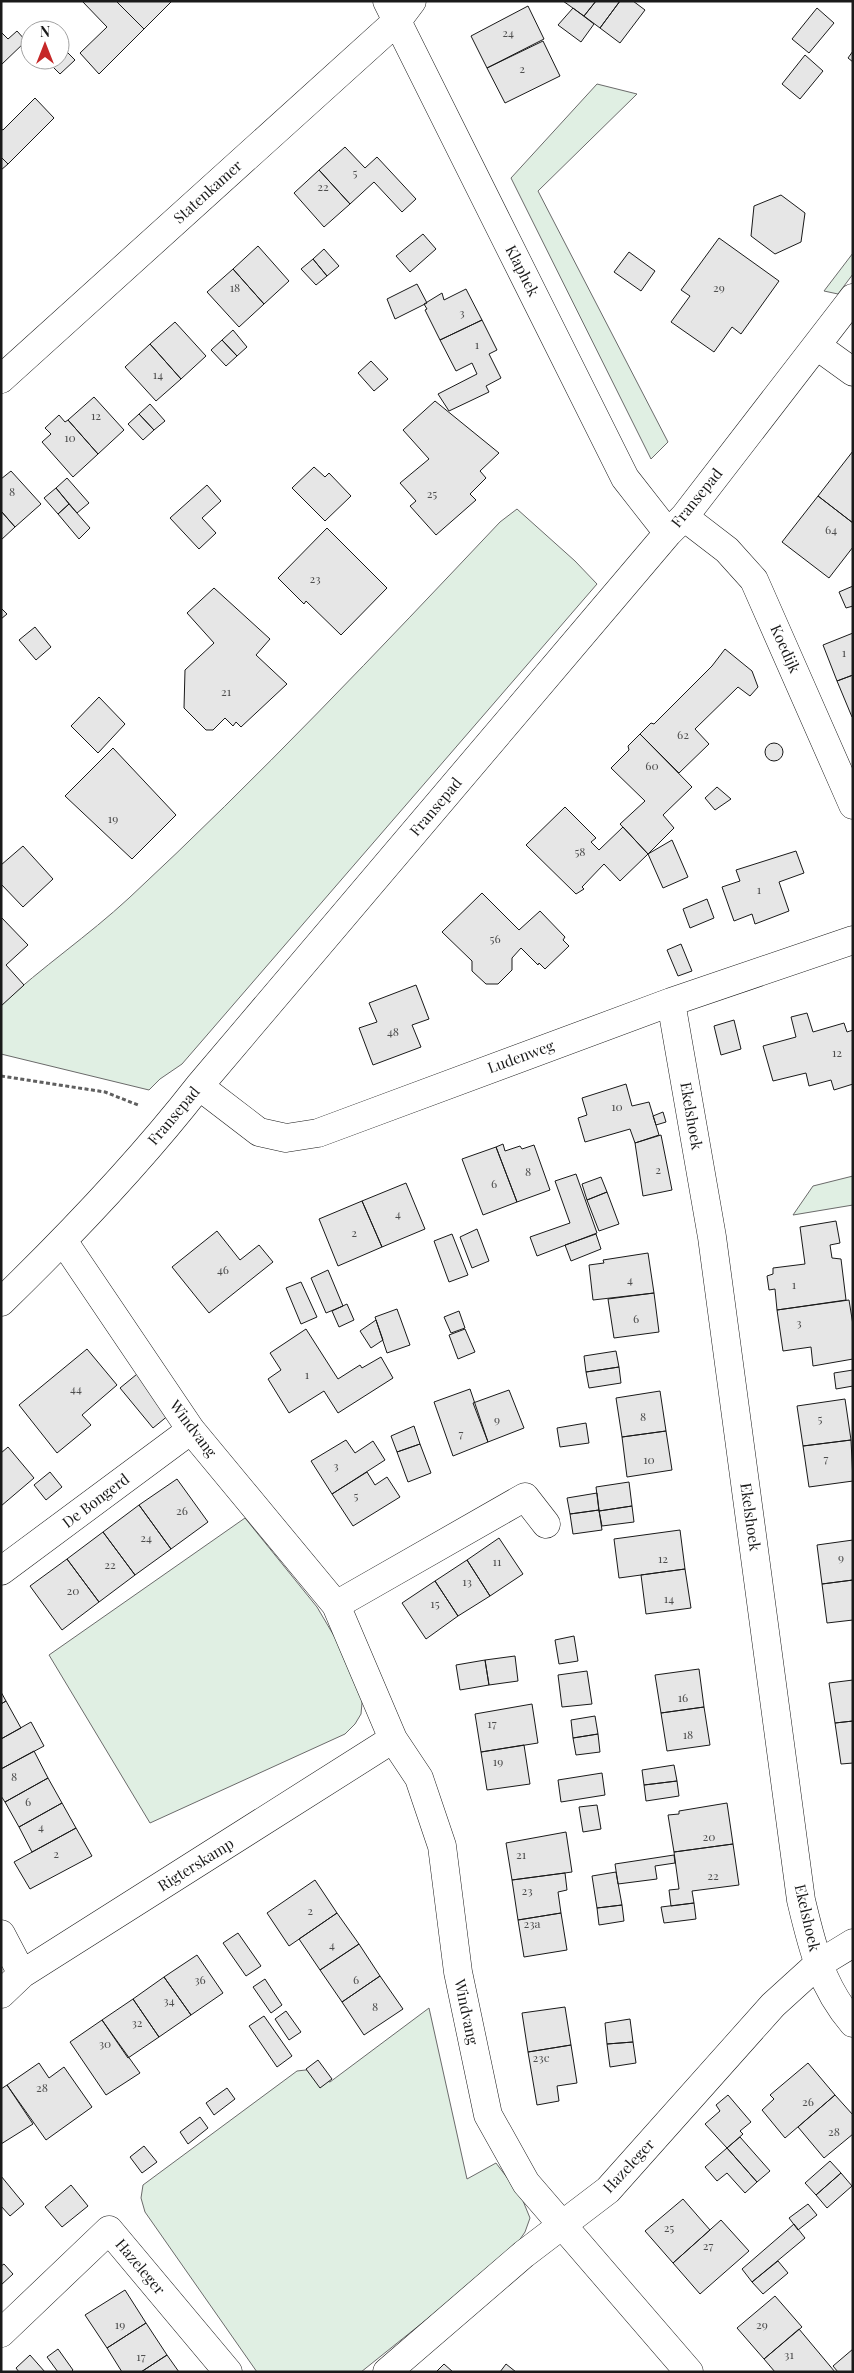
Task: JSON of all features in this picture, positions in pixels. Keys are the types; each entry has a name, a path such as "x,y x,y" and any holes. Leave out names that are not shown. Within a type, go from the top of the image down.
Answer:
{"street":[{"name":"Statenkamer","path":"1,379 399,8"},
{"name":"Klaphek","path":"399,8 625,478 676,525"},
{"name":"Fransepad","path":"1,1302 64,1242 173,1120 199,1086 676,525 853,298"},
{"path":"817,346 853,372"},
{"name":"Koedijk","path":"676,525 727,550 754,580 853,805"},
{"name":"Ludenweg","path":"199,1086 258,1132 286,1138 318,1132 671,1002 853,940"},
{"name":"Ekelshoek","path":"671,1002 712,1237 800,1900 818,1965 839,2007 853,2023"},
{"name":"Windvang","path":"64,1242 191,1430 336,1605 393,1739 419,1778 442,1846 458,1972 488,2115 526,2183 689,2372"},
{"name":"De Bongerd","path":"1,1571 191,1430"},
{"path":"336,1605 525,1497 546,1524"},
{"name":"Rigterskamp","path":"1,1994 22,1974 393,1739"},
{"path":"1,1934 22,1974"},
{"name":"Hazeleger","path":"387,2372 524,2254 608,2190 772,2005 818,1965 853,1943"},
{"name":"Hazeleger","path":"1,2333 109,2230 228,2372"}],"path":[{"path":"1,1076 105,1092 173,1120"}],"green space":[{"path":"597,84 637,94 538,191 668,442 651,459 511,178"},
{"path":"853,253 853,274 838,294 824,291"},
{"path":"517,509 575,561 597,584 182,1064 160,1079 149,1090 1,1054 1,1005 113,912 177,853 318,713 500,522"},
{"path":"853,1176 853,1205 793,1215 813,1186"},
{"path":"245,1518 317,1607 350,1663 363,1692 361,1714 355,1724 345,1734 150,1823 49,1655"},
{"path":"429,2008 467,2179 496,2163 521,2196 530,2218 525,2232 512,2251 361,2372 257,2372 145,2212 141,2198 143,2185 297,2071 314,2069 321,2079 330,2082"}],"building":[{"path":"82,1 116,1 144,29 99,74 80,53 107,27"},
{"path":"116,1 172,1 144,29"},
{"path":"563,1 596,1 584,16"},
{"path":"596,1 620,1 600,28 584,16"},
{"path":"620,1 633,1 645,10 620,43 600,28"},
{"path":"528,6 544,39 487,68 471,36"},
{"path":"573,8 594,24 581,42 558,25"},
{"path":"817,8 834,23 809,53 792,39"},
{"path":"17,31 20,34 20,47 1,65 1,32 8,39"},
{"path":"543,41 560,76 505,103 487,68"},
{"path":"853,51 853,62 848,58"},
{"path":"70,55 75,60 70,65"},
{"path":"805,55 823,71 800,99 782,84"},
{"path":"56,70 64,70 60,74"},
{"path":"35,98 54,118 8,164 1,157 1,129 3,130"},
{"path":"345,147 365,168 377,157 416,199 402,212 374,182 350,204 319,170"},
{"path":"1,157 8,164 1,170"},
{"path":"319,170 350,204 324,227 294,193"},
{"path":"781,195 805,213 801,242 775,254 751,236 754,206"},
{"path":"423,234 436,249 410,272 396,256"},
{"path":"719,238 779,281 741,334 732,327 714,352 671,322 690,296 681,290"},
{"path":"258,246 289,281 264,304 233,269"},
{"path":"324,249 339,266 327,276 313,259"},
{"path":"629,252 655,271 641,291 614,272"},
{"path":"313,259 327,276 316,285 301,269"},
{"path":"233,269 264,304 239,327 207,292"},
{"path":"417,284 427,303 395,319 387,299"},
{"path":"466,289 482,320 440,340 425,310 427,309 424,304 442,293 444,300"},
{"path":"482,320 497,350 489,354 501,378 486,386 489,392 449,411 438,394 477,374 472,363 456,371 440,340"},
{"path":"175,322 206,356 181,379 150,344"},
{"path":"233,330 247,347 237,356 222,340"},
{"path":"222,340 237,356 226,366 211,350"},
{"path":"150,344 181,379 156,401 125,367"},
{"path":"371,361 388,379 374,391 358,373"},
{"path":"94,397 124,430 98,454 68,420"},
{"path":"435,401 499,453 480,471 486,478 470,494 476,500 436,535 410,506 416,501 400,483 429,459 403,430"},
{"path":"150,404 165,421 154,430 139,414"},
{"path":"139,414 154,430 143,440 128,424"},
{"path":"59,415 65,422 68,420 98,454 73,477 42,442 51,434 45,428"},
{"path":"853,451 853,523 818,496"},
{"path":"314,467 325,477 329,473 351,496 325,521 292,488"},
{"path":"11,471 41,504 15,527 1,511 1,479"},
{"path":"67,478 89,503 77,513 56,488"},
{"path":"207,485 221,501 202,518 216,533 199,549 170,518"},
{"path":"56,488 69,504 58,514 44,498"},
{"path":"818,496 853,523 853,547 829,578 782,542"},
{"path":"69,504 90,528 79,539 58,514"},
{"path":"1,511 15,527 1,540"},
{"path":"327,528 387,588 341,635 306,601 304,604 278,578"},
{"path":"853,586 853,606 846,608 839,592"},
{"path":"214,588 270,639 256,655 287,684 241,727 236,722 233,726 225,718 213,730 206,730 184,708 185,670 214,643 187,613"},
{"path":"1,608 7,614 1,619"},
{"path":"35,627 51,647 36,660 19,640"},
{"path":"853,633 853,675 837,681 823,645"},
{"path":"725,649 752,671 758,687 750,696 738,687 695,729 709,744 679,773 640,734 651,723 654,724 712,666"},
{"path":"853,675 853,716 852,717 837,681"},
{"path":"99,697 125,724 98,753 71,726"},
{"path":"640,734 692,787 663,815 674,828 648,854 620,824 645,801 611,768 629,750 628,746"},
{"path":"774,743 780,746 783,752 780,758 774,761 768,758 765,752 768,746"},
{"path":"113,748 176,815 132,859 65,796"},
{"path":"717,787 731,799 715,810 705,798"},
{"path":"565,807 596,838 591,842 599,850 623,827 648,854 620,881 604,864 582,887 584,889 576,894 526,845"},
{"path":"672,840 688,877 663,888 648,854"},
{"path":"23,846 53,879 23,907 1,884 1,865"},
{"path":"796,851 804,873 779,882 789,911 755,924 752,914 734,921 722,887 740,881 736,870"},
{"path":"482,893 519,930 540,911 565,937 563,940 569,946 545,969 539,963 538,965 521,948 512,958 512,970 498,984 486,984 472,971 472,961 442,932"},
{"path":"707,899 714,918 690,928 683,909"},
{"path":"1,917 28,945 6,965 24,985 1,1006"},
{"path":"681,944 692,971 678,976 667,950"},
{"path":"416,985 429,1019 412,1025 421,1047 373,1065 359,1028 377,1022 369,1003"},
{"path":"807,1013 813,1032 844,1023 847,1032 853,1030 853,1084 834,1090 831,1080 809,1086 806,1073 773,1081 763,1046 796,1037 791,1017"},
{"path":"734,1020 741,1049 721,1055 714,1026"},
{"path":"626,1084 632,1106 649,1102 659,1135 635,1143 630,1129 585,1142 578,1118 587,1115 582,1098"},
{"path":"663,1112 666,1122 656,1125 653,1116"},
{"path":"661,1135 672,1190 643,1196 635,1143"},
{"path":"503,1144 505,1151 520,1146 522,1149 534,1145 550,1190 517,1202 496,1147"},
{"path":"496,1147 517,1202 483,1215 462,1159"},
{"path":"576,1174 597,1233 537,1256 530,1237 570,1223 555,1181"},
{"path":"601,1177 607,1192 587,1200 582,1184"},
{"path":"406,1183 425,1229 382,1247 362,1201"},
{"path":"607,1192 619,1224 599,1231 587,1200"},
{"path":"362,1201 382,1247 338,1266 319,1219"},
{"path":"836,1221 840,1243 830,1245 832,1258 841,1259 846,1300 777,1310 775,1289 769,1290 767,1276 773,1274 773,1268 805,1264 800,1227"},
{"path":"477,1229 489,1261 472,1268 460,1237"},
{"path":"217,1231 240,1260 259,1245 273,1262 209,1313 172,1267"},
{"path":"452,1234 468,1275 449,1282 434,1241"},
{"path":"596,1234 601,1249 571,1261 565,1245"},
{"path":"648,1253 654,1293 593,1300 589,1265 604,1263 603,1260"},
{"path":"328,1270 343,1306 326,1313 311,1278"},
{"path":"301,1282 317,1317 301,1324 286,1288"},
{"path":"654,1293 659,1332 614,1338 608,1299"},
{"path":"849,1300 853,1325 853,1359 813,1366 811,1347 783,1351 777,1310"},
{"path":"347,1304 354,1320 339,1327 332,1311"},
{"path":"397,1309 410,1345 387,1353 375,1317"},
{"path":"459,1311 465,1328 451,1333 444,1317"},
{"path":"376,1320 383,1340 371,1348 360,1331"},
{"path":"306,1329 338,1379 360,1365 362,1368 381,1357 393,1378 338,1413 324,1391 289,1413 268,1379 281,1370 270,1353"},
{"path":"465,1329 475,1352 458,1359 449,1335"},
{"path":"87,1349 117,1385 82,1415 91,1425 57,1453 19,1405"},
{"path":"616,1351 619,1367 586,1372 584,1356"},
{"path":"619,1367 621,1383 589,1388 586,1372"},
{"path":"142,1370 175,1410 153,1428 120,1388"},
{"path":"853,1370 853,1386 836,1389 834,1373"},
{"path":"470,1389 488,1442 453,1456 434,1402"},
{"path":"509,1390 524,1428 488,1442 473,1403"},
{"path":"660,1391 666,1431 622,1437 616,1398"},
{"path":"845,1399 851,1440 803,1446 797,1406"},
{"path":"586,1423 589,1443 560,1447 557,1428"},
{"path":"414,1426 420,1444 397,1452 391,1436"},
{"path":"666,1431 672,1470 627,1477 622,1437"},
{"path":"346,1440 355,1453 373,1441 385,1460 332,1494 311,1461"},
{"path":"851,1440 853,1481 809,1487 803,1446"},
{"path":"420,1444 431,1473 408,1482 397,1452"},
{"path":"8,1447 34,1478 1,1506 1,1453"},
{"path":"50,1472 62,1487 46,1500 34,1485"},
{"path":"367,1472 375,1485 387,1477 400,1497 353,1526 332,1494"},
{"path":"177,1479 208,1522 171,1549 139,1505"},
{"path":"629,1482 632,1506 599,1511 596,1487"},
{"path":"597,1493 599,1510 570,1514 567,1498"},
{"path":"139,1505 171,1549 135,1575 103,1532"},
{"path":"632,1506 634,1522 602,1526 599,1511"},
{"path":"599,1510 602,1530 573,1534 570,1514"},
{"path":"680,1530 685,1569 619,1578 614,1539"},
{"path":"103,1532 135,1575 99,1602 67,1559"},
{"path":"499,1538 523,1574 490,1596 467,1560"},
{"path":"853,1540 853,1580 822,1584 817,1545"},
{"path":"67,1559 99,1602 62,1630 30,1586"},
{"path":"467,1560 490,1596 458,1616 435,1581"},
{"path":"685,1569 691,1608 646,1614 641,1575"},
{"path":"853,1580 853,1620 827,1623 822,1584"},
{"path":"435,1581 458,1616 426,1639 402,1603"},
{"path":"574,1636 578,1661 559,1664 555,1640"},
{"path":"515,1656 518,1681 489,1685 485,1660"},
{"path":"485,1660 489,1685 460,1690 456,1665"},
{"path":"699,1669 704,1707 661,1713 655,1675"},
{"path":"587,1671 592,1704 562,1707 558,1675"},
{"path":"853,1680 853,1721 835,1723 829,1683"},
{"path":"1,1692 6,1701 1,1704"},
{"path":"6,1701 21,1728 1,1739 1,1704"},
{"path":"532,1704 538,1743 481,1752 475,1714"},
{"path":"704,1707 710,1745 667,1751 661,1713"},
{"path":"595,1716 598,1734 573,1738 571,1720"},
{"path":"853,1721 853,1763 841,1764 835,1723"},
{"path":"31,1722 44,1746 1,1769 1,1739"},
{"path":"598,1734 600,1752 576,1755 573,1738"},
{"path":"524,1745 530,1784 487,1790 481,1752"},
{"path":"34,1751 48,1778 5,1802 1,1796 1,1769"},
{"path":"674,1765 677,1781 644,1785 642,1770"},
{"path":"602,1773 605,1795 561,1802 558,1780"},
{"path":"48,1778 62,1803 19,1827 5,1802"},
{"path":"677,1781 679,1796 646,1801 644,1785"},
{"path":"62,1803 76,1828 32,1852 19,1827"},
{"path":"727,1803 733,1844 674,1852 668,1815 679,1814 679,1811"},
{"path":"597,1805 601,1829 583,1832 579,1807"},
{"path":"76,1828 92,1856 30,1889 14,1862"},
{"path":"566,1832 572,1872 512,1880 506,1843"},
{"path":"733,1844 739,1885 692,1891 694,1903 671,1906 669,1890 679,1889 674,1852"},
{"path":"674,1855 675,1863 655,1866 657,1879 618,1884 615,1864"},
{"path":"616,1872 622,1905 597,1908 592,1876"},
{"path":"565,1873 567,1890 558,1892 561,1913 518,1920 512,1880"},
{"path":"315,1880 337,1913 289,1946 267,1913"},
{"path":"694,1903 696,1919 664,1923 661,1907"},
{"path":"622,1905 624,1921 599,1925 597,1908"},
{"path":"337,1913 359,1944 320,1970 299,1939"},
{"path":"561,1913 567,1950 524,1957 518,1920"},
{"path":"238,1933 261,1966 246,1976 223,1943"},
{"path":"359,1944 380,1976 342,2002 320,1970"},
{"path":"197,1955 223,1993 191,2015 164,1977"},
{"path":"380,1976 403,2009 364,2035 342,2002"},
{"path":"164,1977 191,2015 159,2037 133,1999"},
{"path":"265,1979 282,2005 271,2013 253,1987"},
{"path":"133,1999 159,2037 128,2058 102,2020"},
{"path":"565,2007 571,2045 528,2052 522,2013"},
{"path":"286,2011 301,2032 289,2040 275,2019"},
{"path":"264,2016 292,2056 277,2067 249,2026"},
{"path":"630,2019 633,2042 607,2044 605,2023"},
{"path":"102,2020 140,2073 106,2095 70,2042"},
{"path":"633,2042 636,2063 610,2067 607,2044"},
{"path":"571,2045 577,2083 557,2086 559,2101 537,2105 528,2052"},
{"path":"318,2060 332,2079 320,2088 306,2069"},
{"path":"39,2063 49,2078 64,2067 92,2107 46,2140 7,2085"},
{"path":"808,2063 835,2095 785,2138 762,2110 774,2099 770,2095"},
{"path":"7,2085 33,2124 1,2144 1,2089"},
{"path":"227,2088 235,2099 214,2115 206,2103"},
{"path":"728,2095 751,2122 740,2131 743,2134 727,2148 705,2124 720,2111 716,2105"},
{"path":"835,2095 853,2115 853,2134 824,2158 798,2127"},
{"path":"200,2117 208,2128 188,2144 180,2132"},
{"path":"740,2137 770,2171 757,2182 727,2148"},
{"path":"144,2146 157,2162 142,2173 130,2157"},
{"path":"727,2148 757,2182 745,2193 727,2173 717,2181 705,2167"},
{"path":"830,2161 841,2173 816,2195 805,2183"},
{"path":"841,2173 852,2186 827,2208 816,2195"},
{"path":"1,2176 24,2204 10,2216 1,2206"},
{"path":"71,2185 88,2206 62,2227 45,2207"},
{"path":"683,2199 710,2230 673,2263 645,2231"},
{"path":"808,2204 817,2215 798,2230 789,2218"},
{"path":"721,2220 749,2251 700,2294 673,2263"},
{"path":"794,2224 805,2238 752,2282 742,2269"},
{"path":"778,2261 788,2273 763,2294 752,2282"},
{"path":"4,2264 13,2274 1,2285 1,2266"},
{"path":"125,2290 146,2323 107,2348 85,2315"},
{"path":"775,2296 802,2327 764,2359 737,2328"},
{"path":"146,2323 167,2355 141,2372 122,2372 107,2348"},
{"path":"799,2329 835,2372 775,2372 764,2359"},
{"path":"58,2349 73,2370 71,2372 58,2372 47,2357"},
{"path":"853,2349 853,2372 838,2372 833,2366"},
{"path":"30,2355 45,2372 19,2372 16,2368"},
{"path":"167,2355 179,2372 141,2372"},
{"path":"444,2364 453,2372 436,2372"},
{"path":"506,2364 516,2372 500,2372"}]}
